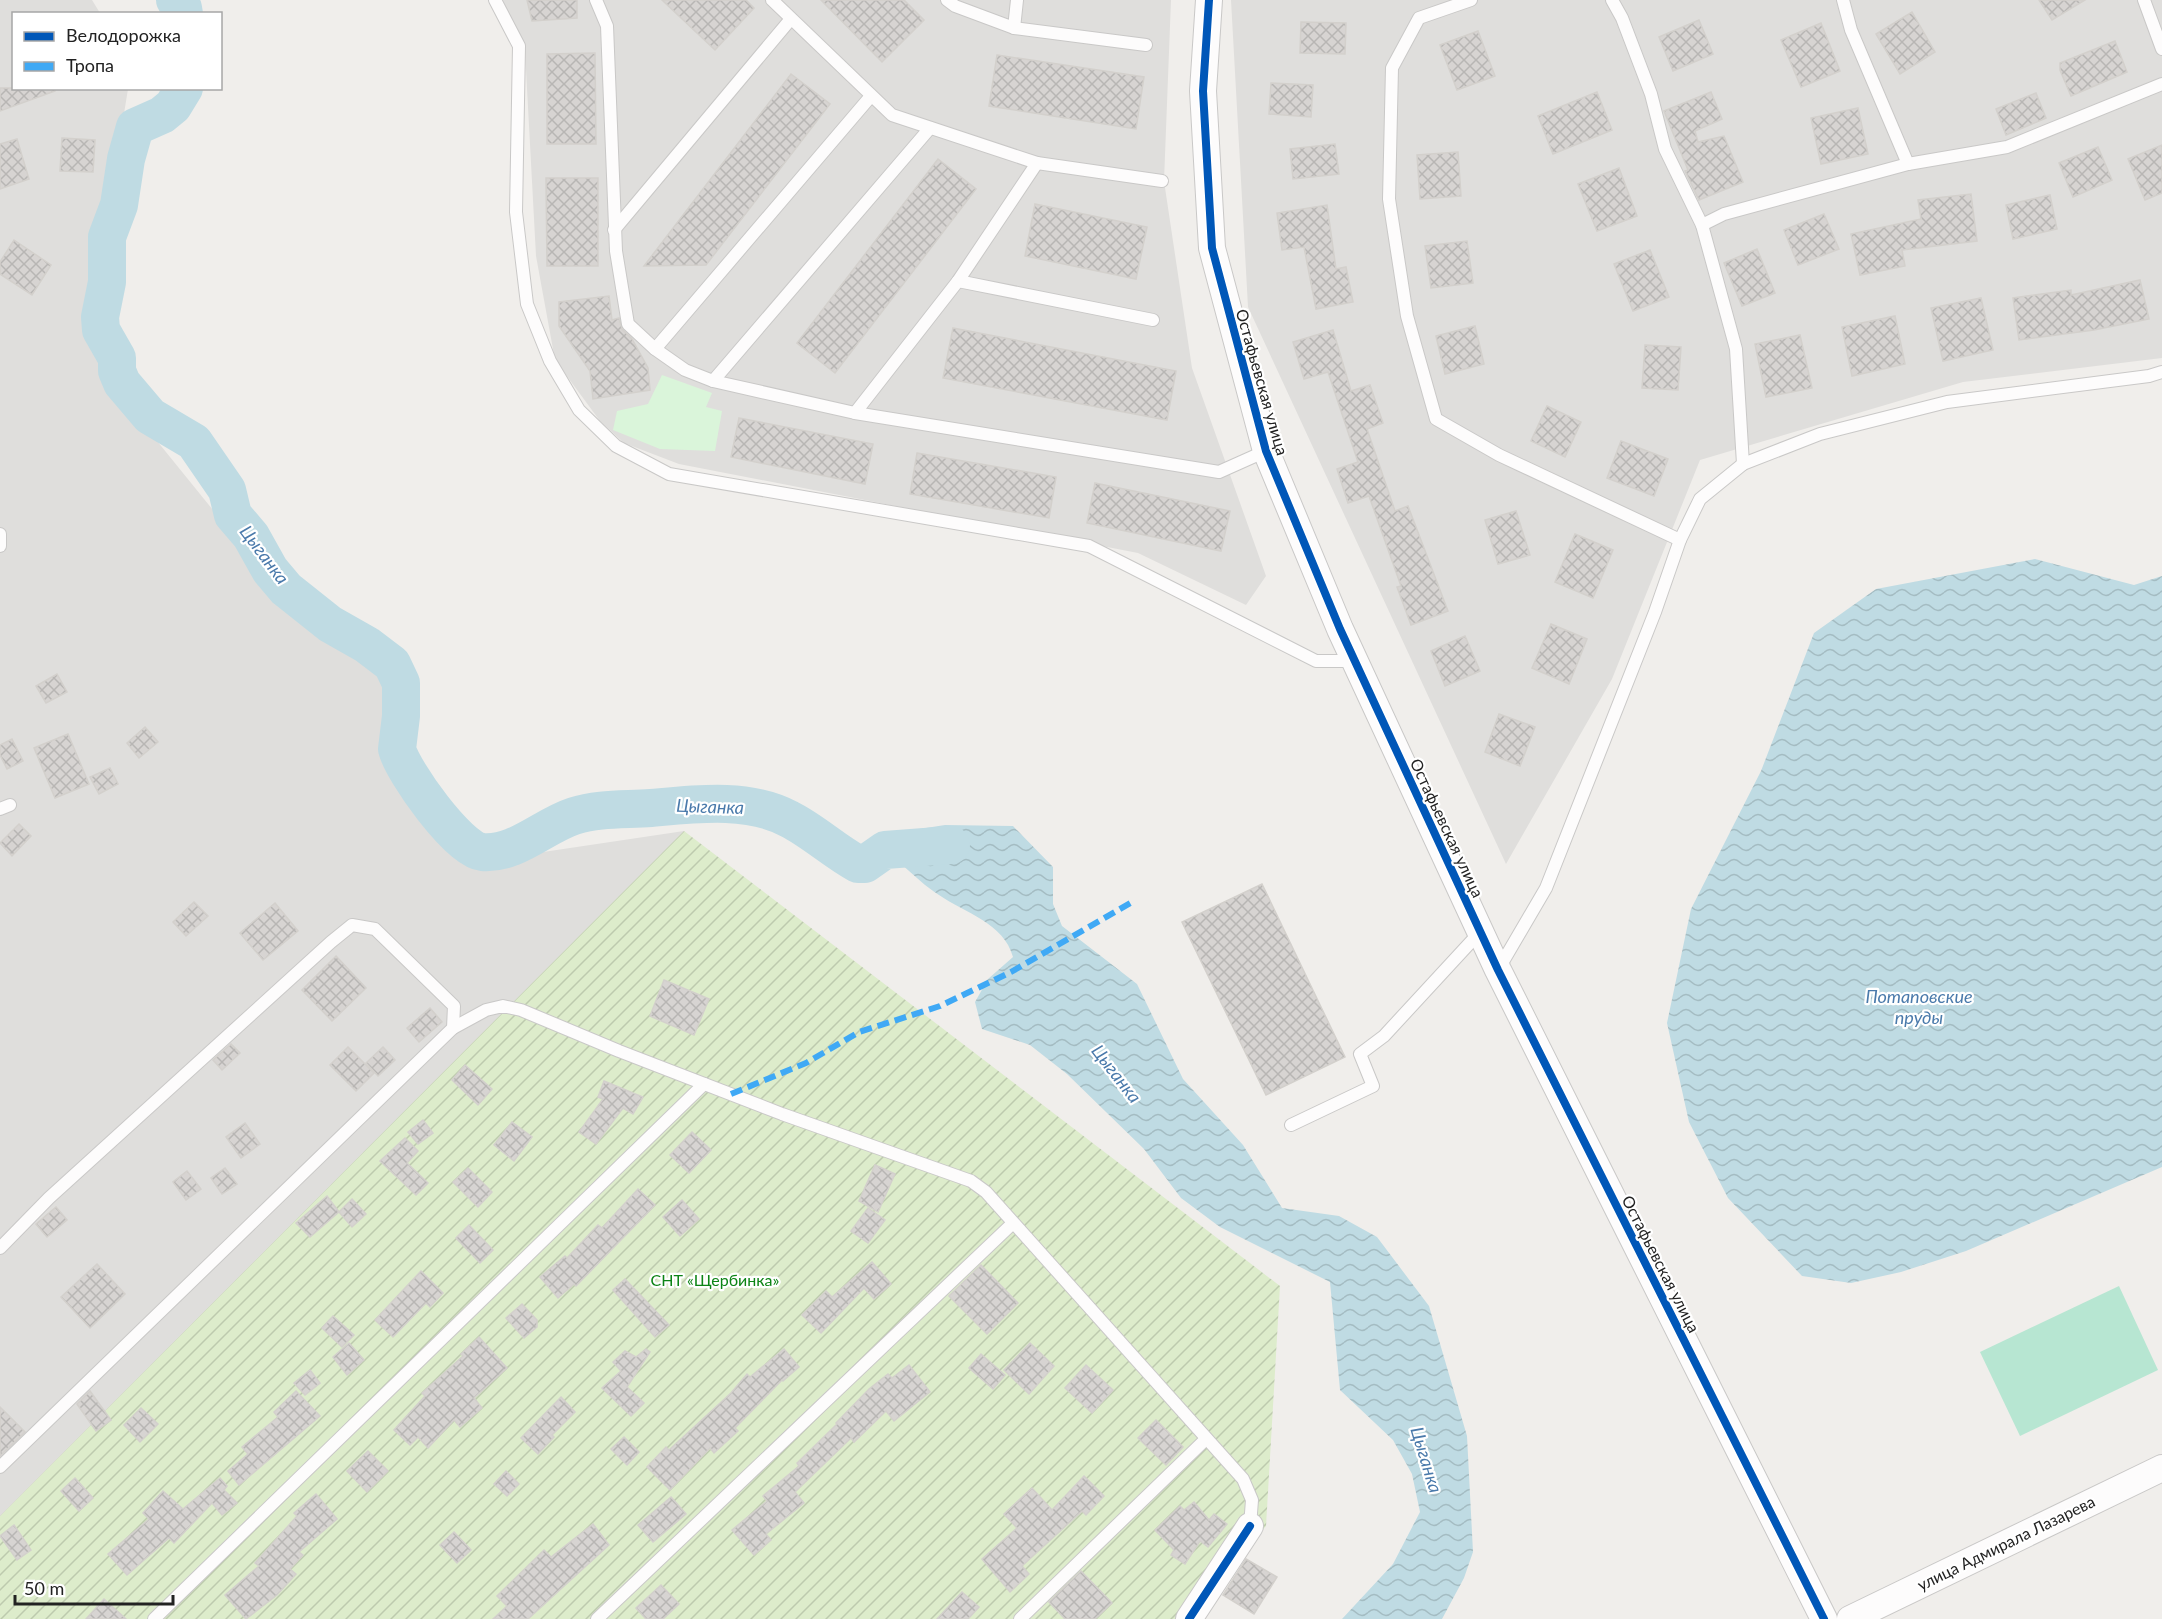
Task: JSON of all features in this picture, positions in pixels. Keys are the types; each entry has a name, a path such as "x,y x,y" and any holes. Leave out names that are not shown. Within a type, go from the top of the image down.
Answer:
{"street":[{"name":"Остафьевская улица","path":"1209,0 1203,91 1212,248 1266,451 1355,661 1498,970 1824,1619"},
{"name":"улица Адмирала Лазарева","path":"1850,1619 2162,1468"},
{"path":"1189,1619 1250,1526"}],"lane":[{"path":"495,0 519,46 516,212 527,304 550,361 579,410 616,446 669,474 1089,546 1316,661 1355,661"},
{"path":"596,0 607,26 614,230 628,324 655,348 686,370 713,381 855,413 1219,472 1266,451"},
{"path":"772,0 790,20 892,115 1037,163 1162,182"},
{"path":"947,0 955,6 1014,28 1146,45"},
{"path":"1014,28 1017,0"},
{"path":"1470,0 1419,18 1392,68 1389,199 1407,316 1436,419 1499,455 1680,540"},
{"path":"1612,0 1622,18 1652,94 1665,149 1702,225 1736,349 1743,464"},
{"path":"1843,0 1851,30 1908,164"},
{"path":"2144,0 2162,49"},
{"path":"614,230 790,20"},
{"path":"1702,225 1724,214 1908,164 2007,147 2162,84"},
{"path":"655,348 871,96"},
{"path":"713,381 930,128"},
{"path":"855,413 958,281 1037,163"},
{"path":"958,281 1153,320"},
{"path":"1498,970 1546,888 1647,633 1680,540 1700,498 1743,464 1820,434 1947,402 2149,376 2162,372"},
{"path":"0,534 0,546"},
{"path":"0,1248 58,1190 352,925 375,929 454,1006 453,1028"},
{"path":"1292,1125 1373,1086 1360,1054 1384,1036 1480,932"},
{"path":"0,1467 453,1028 486,1010 502,1006 521,1010 704,1084 964,1178 986,1192 1012,1224 1244,1479 1252,1500 1250,1526"},
{"path":"154,1619 704,1084"},
{"path":"597,1619 1012,1224"},
{"path":"1020,1619 1206,1439"}],"shaded area":[{"path":"0,0 92,0 99,12 12,12 12,90 128,90 89,328 123,399 264,573 309,623 384,675 386,754 469,863 684,831 0,1516"},
{"path":"502,0 1171,0 1164,181 1192,368 1266,576 1246,605 1138,553 679,464 624,443 600,421 555,360 536,256 525,51"},
{"path":"1231,0 2162,0 2162,358 1963,382 1700,460 1612,679 1506,864 1248,307"}],"green space":[{"path":"662,375 712,393 706,407 722,411 715,451 660,449 613,430 617,411 648,404"},
{"name":"СНТ «Щербинка»","path":"684,831 1280,1286 1266,1526 1188,1619 0,1619 0,1516"},
{"path":"2119,1286 2158,1370 2020,1436 1980,1352"}],"water":[{"name":"Потаповские пруды","path":"2035,559 2134,585 2162,576 2162,1167 1966,1251 1901,1272 1851,1283 1802,1276 1728,1198 1689,1122 1667,1023 1691,909 1761,771 1814,633 1876,589"},
{"path":"945,825 1013,826 1053,867 1053,904 1062,926 1137,984 1183,1079 1243,1145 1282,1208 1339,1216 1377,1237 1429,1306 1467,1436 1473,1552 1464,1578 1442,1619 1342,1619 1393,1564 1420,1512 1412,1474 1393,1440 1340,1390 1330,1282 1220,1227 1181,1198 1144,1149 1067,1074 1030,1045 982,1029 975,1002 988,979 1013,957 1008,945 992,927 934,892 902,865 901,848 913,830"}],"building":[{"path":"527,0 577,0 577,18 532,21"},
{"path":"662,0 746,0 754,8 715,50"},
{"path":"821,0 904,0 924,20 882,62"},
{"path":"2039,0 2085,0 2052,20"},
{"path":"1912,12 1935,52 1900,74 1876,34"},
{"path":"1699,20 1713,54 1673,71 1659,37"},
{"path":"1301,22 1346,23 1345,54 1300,53"},
{"path":"1821,23 1840,71 1801,87 1781,40"},
{"path":"1478,31 1495,76 1457,90 1440,45"},
{"path":"2115,41 2127,72 2071,96 2060,70 2060,63"},
{"path":"595,53 596,144 547,144 547,54"},
{"path":"997,55 1144,77 1136,129 989,106"},
{"path":"791,74 830,104 706,265 644,266"},
{"path":"1271,83 1313,85 1311,117 1269,114"},
{"path":"0,88 55,90 55,91 0,111"},
{"path":"1597,92 1612,130 1553,154 1538,116"},
{"path":"1711,92 1722,119 1695,131 1698,142 1724,136 1743,182 1699,200 1685,171 1688,170 1664,111"},
{"path":"2036,93 2046,118 2006,135 1996,109"},
{"path":"1858,108 1868,154 1821,164 1811,118"},
{"path":"62,138 95,140 93,172 60,171"},
{"path":"17,139 29,179 0,189 0,144"},
{"path":"1335,144 1339,174 1293,179 1290,149"},
{"path":"2162,145 2162,193 2145,200 2128,159"},
{"path":"2098,147 2112,180 2073,197 2059,163"},
{"path":"1458,152 1461,196 1420,199 1417,155"},
{"path":"938,159 976,189 835,373 797,343"},
{"path":"1619,168 1637,216 1597,231 1578,184"},
{"path":"546,178 598,178 598,266 547,266"},
{"path":"1971,194 1977,241 1902,250 1905,266 1860,275 1851,234 1921,219 1918,200"},
{"path":"2050,195 2057,229 2013,239 2006,205"},
{"path":"1035,204 1147,227 1136,279 1025,256"},
{"path":"1327,205 1336,269 1346,267 1353,302 1316,309 1304,247 1282,250 1277,213"},
{"path":"1824,214 1839,249 1798,265 1784,230"},
{"path":"14,240 51,265 32,295 0,274 0,262"},
{"path":"1467,241 1473,283 1431,288 1425,246"},
{"path":"1757,249 1775,293 1742,306 1724,263"},
{"path":"1650,250 1669,297 1633,311 1614,264"},
{"path":"2140,280 2149,319 2094,330 2019,340 2013,298 2071,290 2071,295"},
{"path":"609,296 612,320 619,318 622,329 632,339 648,368 650,390 593,399 590,371 559,326 559,302"},
{"path":"1981,298 1993,350 1943,361 1931,308"},
{"path":"1895,316 1905,364 1852,376 1842,327"},
{"path":"1475,326 1484,364 1445,374 1436,336"},
{"path":"953,328 1176,371 1167,420 943,378"},
{"path":"1333,330 1351,391 1370,385 1383,423 1367,429 1395,511 1408,506 1448,611 1411,625 1397,587 1401,586 1369,496 1348,503 1337,469 1358,462 1328,372 1304,379 1293,342"},
{"path":"1800,335 1812,388 1766,397 1755,344"},
{"path":"1645,345 1681,347 1678,390 1642,388"},
{"path":"1547,406 1581,422 1565,457 1531,441"},
{"path":"739,418 873,444 865,484 731,457"},
{"path":"1621,441 1668,459 1654,496 1607,478"},
{"path":"917,453 1056,477 1049,518 910,494"},
{"path":"1095,483 1230,511 1221,551 1087,523"},
{"path":"1516,511 1530,555 1498,564 1485,520"},
{"path":"1575,534 1613,550 1593,598 1555,582"},
{"path":"1551,624 1587,639 1569,684 1532,668"},
{"path":"1465,636 1480,671 1445,686 1431,651"},
{"path":"57,674 67,692 46,703 36,686"},
{"path":"1499,714 1535,727 1520,766 1485,752"},
{"path":"145,727 158,742 139,758 127,743"},
{"path":"68,734 89,784 55,798 34,748"},
{"path":"12,739 23,761 7,769 0,755 0,745"},
{"path":"110,768 118,784 99,794 90,777"},
{"path":"19,824 31,836 12,856 0,843"},
{"path":"1262,884 1345,1057 1266,1095 1182,922"},
{"path":"194,902 208,916 186,936 173,922"},
{"path":"275,903 298,931 263,960 240,933"},
{"path":"336,956 366,988 332,1021 302,990"},
{"path":"664,980 709,999 694,1035 650,1016"},
{"path":"430,1008 442,1022 419,1042 407,1028"},
{"path":"231,1044 240,1053 222,1070 213,1060"},
{"path":"348,1047 374,1073 356,1091 330,1065"},
{"path":"383,1047 395,1060 378,1076 366,1063"},
{"path":"465,1065 492,1089 478,1105 452,1080"},
{"path":"604,1081 643,1097 633,1114 623,1108 596,1144 579,1132 603,1099 598,1097"},
{"path":"423,1120 433,1133 418,1144 408,1132"},
{"path":"512,1122 532,1137 514,1161 494,1145"},
{"path":"245,1123 260,1144 241,1158 226,1137"},
{"path":"692,1132 711,1150 689,1173 670,1155"},
{"path":"405,1138 418,1151 407,1163 428,1183 416,1195 380,1161"},
{"path":"875,1165 895,1174 878,1212 859,1201"},
{"path":"225,1168 237,1184 222,1194 211,1178"},
{"path":"468,1168 492,1192 478,1207 453,1182"},
{"path":"187,1171 201,1189 186,1200 173,1182"},
{"path":"638,1189 655,1205 576,1286 574,1284 558,1298 540,1277 565,1256 567,1258 598,1225 602,1228"},
{"path":"327,1196 339,1212 310,1237 296,1223"},
{"path":"352,1199 366,1214 352,1227 339,1212"},
{"path":"682,1200 699,1219 680,1236 663,1217"},
{"path":"56,1207 67,1220 47,1237 36,1224"},
{"path":"868,1208 885,1220 868,1243 851,1231"},
{"path":"469,1225 493,1250 480,1263 456,1238"},
{"path":"872,1262 891,1284 874,1299 864,1288 821,1333 802,1315 826,1291 832,1297"},
{"path":"97,1264 125,1294 90,1328 61,1297"},
{"path":"981,1265 1018,1303 987,1334 949,1296"},
{"path":"421,1271 443,1293 430,1307 426,1303 393,1337 375,1320"},
{"path":"625,1279 669,1325 655,1337 613,1290"},
{"path":"522,1304 537,1320 537,1327 524,1338 506,1318"},
{"path":"333,1316 354,1335 342,1347 322,1328"},
{"path":"479,1337 507,1368 474,1398 482,1408 460,1427 454,1420 428,1448 418,1437 410,1445 394,1430 425,1396 422,1393 463,1356 461,1354"},
{"path":"349,1343 364,1360 347,1375 333,1357"},
{"path":"1030,1343 1054,1366 1029,1394 1004,1370"},
{"path":"646,1349 650,1352 627,1387 644,1403 631,1416 602,1388 621,1371 613,1362 625,1351 636,1357"},
{"path":"784,1349 799,1367 782,1380 735,1428 738,1431 714,1453 710,1448 670,1490 647,1467 666,1447 669,1450 731,1393 747,1374 750,1377"},
{"path":"981,1354 1005,1375 993,1389 969,1368"},
{"path":"909,1365 930,1392 894,1421 886,1411 854,1442 851,1438 795,1492 804,1503 766,1534 771,1540 754,1555 732,1530 767,1501 763,1496 799,1466 797,1463 869,1389 888,1374 892,1378"},
{"path":"1086,1365 1113,1390 1092,1413 1065,1388"},
{"path":"310,1370 320,1383 305,1395 294,1383"},
{"path":"90,1391 111,1420 96,1431 77,1404"},
{"path":"296,1391 320,1416 239,1485 228,1471 248,1454 242,1447 278,1417 274,1412"},
{"path":"561,1397 575,1412 552,1435 554,1437 538,1454 521,1438"},
{"path":"0,1407 25,1432 0,1456"},
{"path":"141,1408 158,1424 140,1442 124,1425"},
{"path":"1156,1420 1183,1447 1166,1465 1138,1438"},
{"path":"624,1437 639,1452 627,1465 611,1449"},
{"path":"368,1451 388,1471 367,1492 347,1471"},
{"path":"506,1471 519,1484 507,1496 494,1484"},
{"path":"1084,1476 1104,1496 1086,1515 1082,1511 1022,1566 1029,1574 1010,1592 982,1559 1017,1528 1004,1514 1032,1488 1052,1510"},
{"path":"75,1478 93,1498 79,1511 61,1491"},
{"path":"220,1478 227,1486 224,1490 237,1503 222,1515 212,1503 174,1543 169,1538 127,1575 108,1554 149,1519 143,1513 163,1491 183,1509"},
{"path":"316,1494 337,1519 299,1552 303,1555 290,1569 296,1574 277,1595 246,1619 225,1595 259,1566 255,1563 297,1516 294,1513"},
{"path":"671,1497 686,1514 653,1542 638,1525"},
{"path":"1194,1502 1209,1520 1214,1514 1227,1524 1208,1547 1200,1541 1185,1564 1171,1555 1174,1550 1155,1530 1180,1506 1184,1510"},
{"path":"593,1524 609,1545 528,1619 493,1619 507,1606 497,1596 544,1550 551,1557"},
{"path":"14,1525 31,1550 17,1560 0,1536"},
{"path":"454,1532 471,1550 457,1563 440,1545"},
{"path":"1246,1559 1277,1577 1254,1614 1223,1595"},
{"path":"1081,1571 1112,1603 1095,1619 1065,1619 1049,1602"},
{"path":"661,1585 679,1604 663,1619 646,1619 636,1608"},
{"path":"962,1592 979,1607 968,1619 937,1619"},
{"path":"104,1599 126,1619 86,1619"}],"waterway":[{"name":"Цыганка","path":"175,0 183,8 184,12"},
{"name":"Цыганка","path":"183,90 173,106 162,115 135,127 126,159 119,205 107,237 107,282 100,317 101,330 117,358 117,371 122,383 150,416 194,442 227,490 233,515 251,536 270,570 286,589 330,624 367,645 392,664 401,683 401,716 397,749 401,760 420,791 459,838 472,848 482,852 494,852 518,845 583,813 721,804 756,807 789,819 858,864 865,864 885,850 951,845"}],"marked path":[{"path":"731,1094 806,1063 859,1032 940,1006 1011,972 1132,902"}],"cycle path":[{"path":"1209,0 1203,91 1212,248 1266,451 1340,629 1498,970 1824,1619"},
{"path":"1189,1619 1250,1526"}]}
